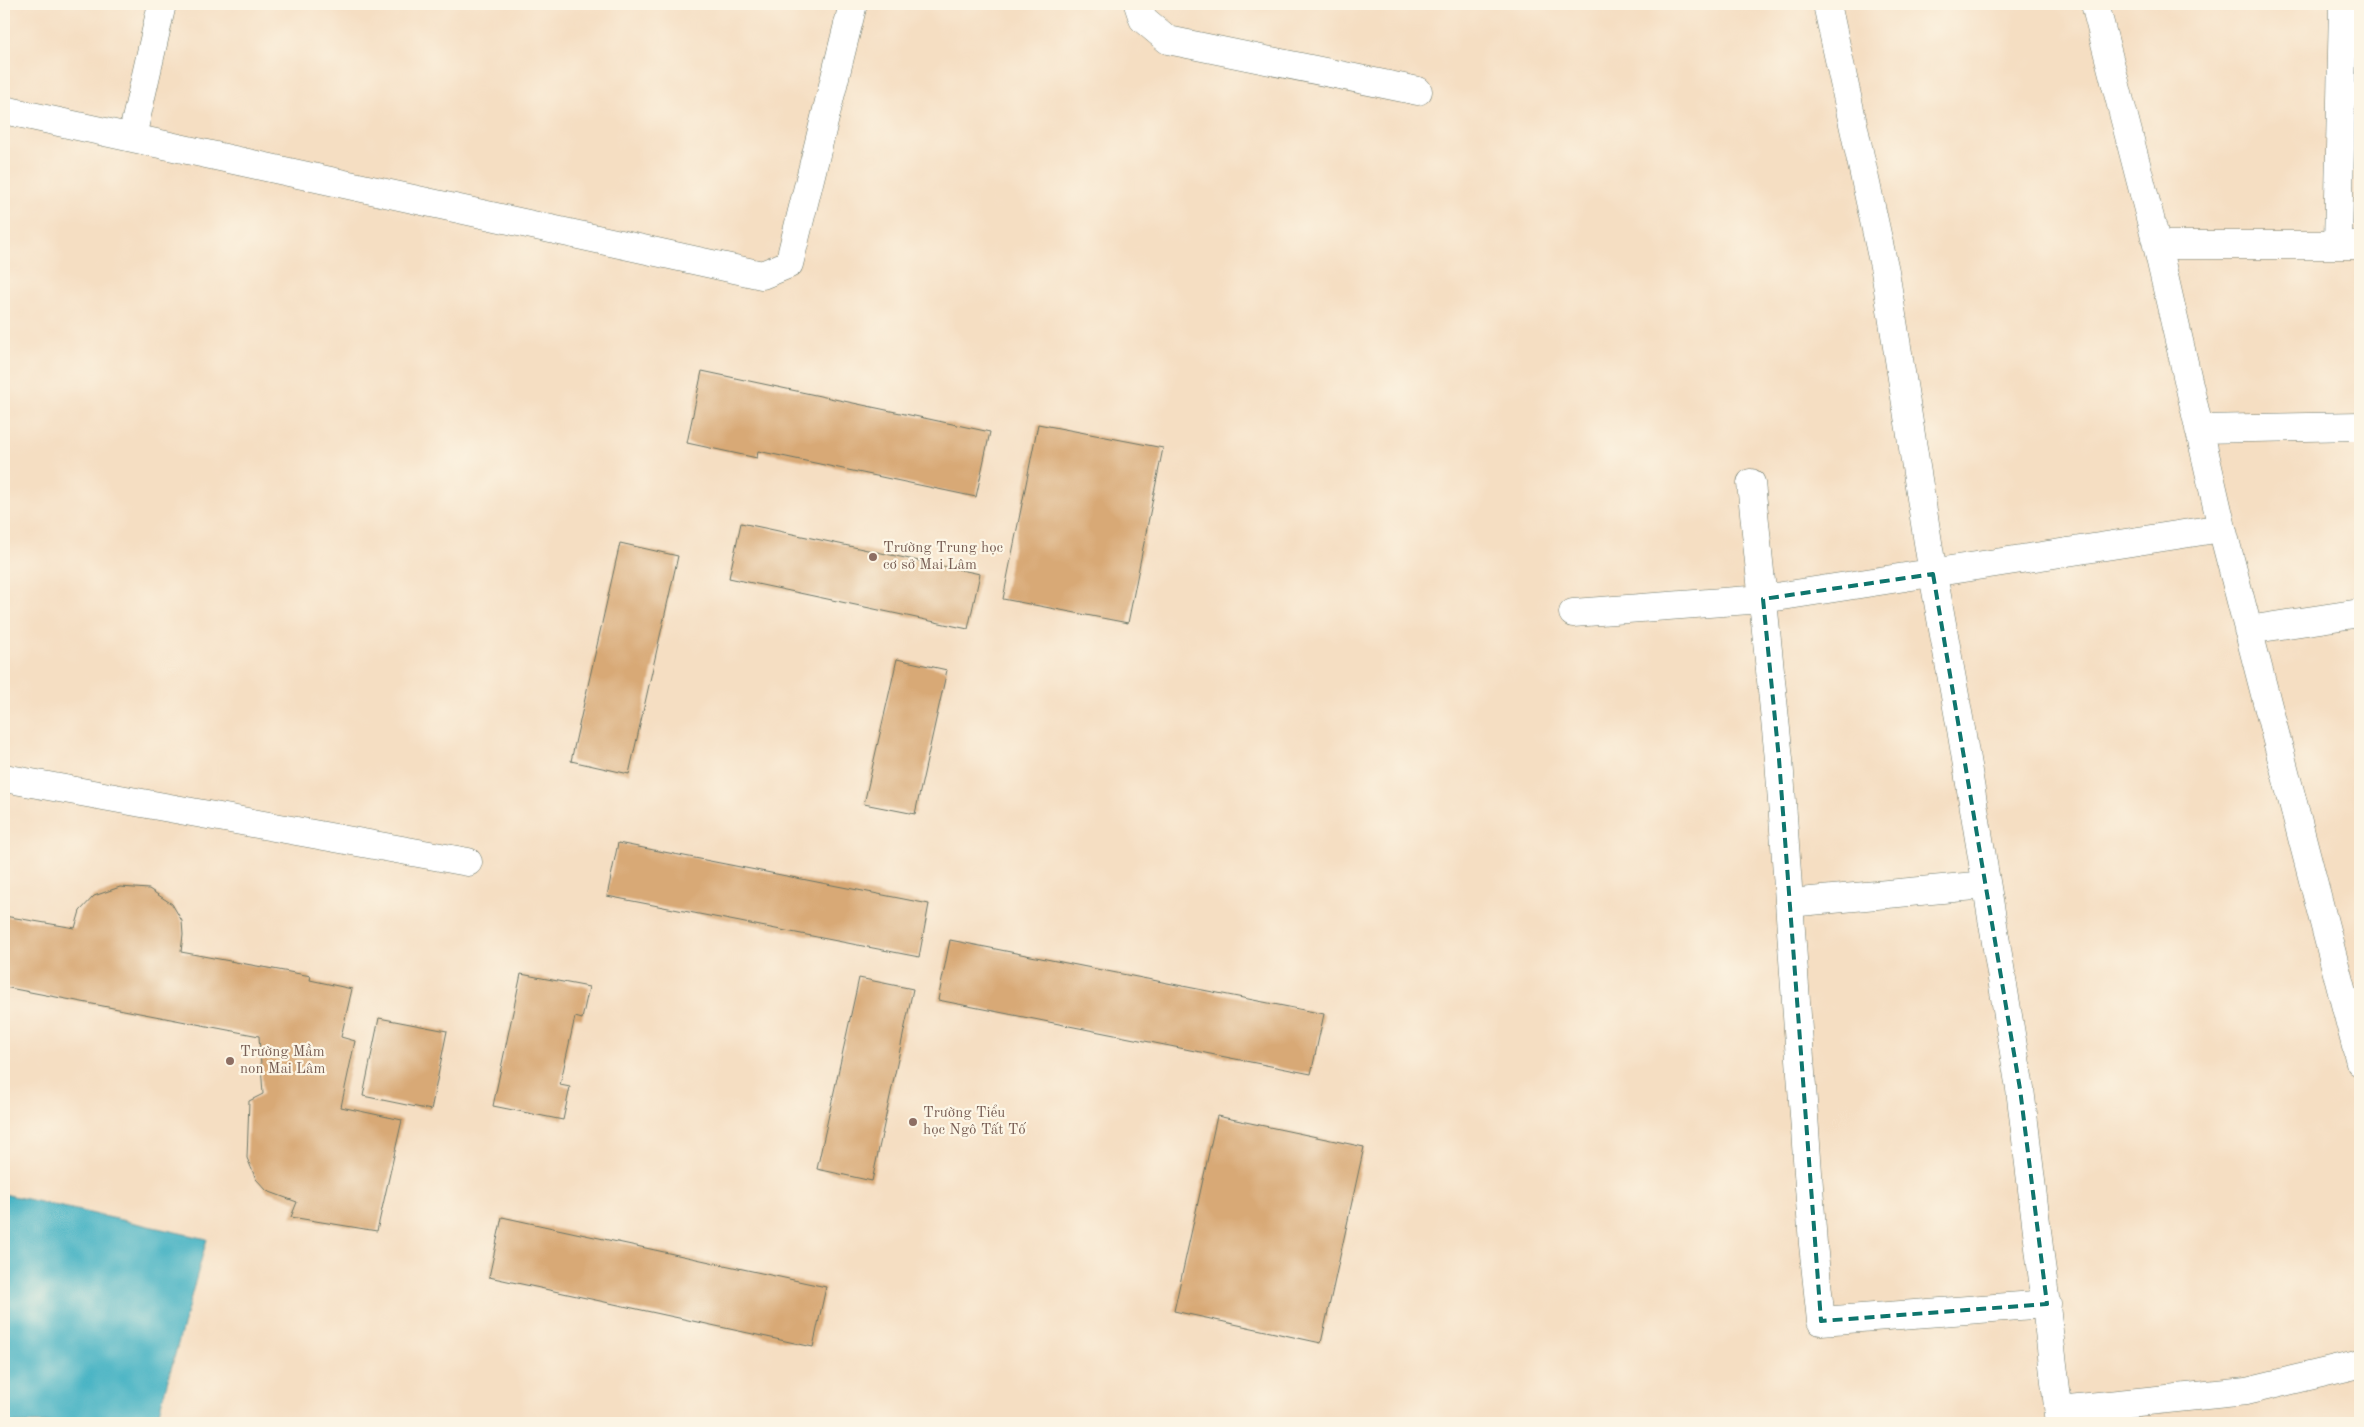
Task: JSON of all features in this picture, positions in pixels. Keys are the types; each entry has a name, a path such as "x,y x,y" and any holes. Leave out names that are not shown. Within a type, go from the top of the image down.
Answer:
{"street":[{"path":"132,138 162,4"},
{"path":"4,110 762,275 790,264 854,4"},
{"path":"1138,4 1143,19 1168,40 1418,91"},
{"path":"1827,4 1886,271 1933,574 2020,1089 2060,1416 2246,1391 2360,1364"},
{"path":"2096,4 2157,245 2222,528 2360,1062"},
{"path":"2157,245 2349,245 2343,4"},
{"path":"2199,428 2360,426"},
{"path":"1751,482 1779,759 1813,1244 1821,1321 2047,1304"},
{"path":"1573,613 1763,599 2222,528"},
{"path":"2248,630 2360,613"},
{"path":"4,778 468,862"},
{"path":"1789,903 1986,885"}],"highlighted area":[{"path":"1933,574 2020,1089 2047,1304 1821,1321 1779,759 1763,599"}],"water":[{"path":"4,1194 207,1239 156,1423 4,1423"}],"building":[{"path":"702,371 990,432 976,497 758,451 757,458 687,443"},
{"path":"1038,424 1163,448 1128,623 1003,599"},
{"path":"741,523 980,574 968,629 729,578"},
{"path":"620,543 678,556 629,774 571,761"},
{"path":"897,659 947,670 915,814 864,804"},
{"path":"618,843 929,904 919,957 607,896"},
{"path":"120,887 149,889 172,904 182,921 181,952 311,976 310,980 352,989 341,1037 355,1041 341,1107 402,1120 377,1231 291,1217 297,1202 267,1191 256,1179 247,1158 249,1101 263,1094 259,1036 4,987 4,916 75,928 80,911 94,896"},
{"path":"950,940 1324,1014 1311,1074 938,1000"},
{"path":"521,974 589,987 582,1019 575,1017 560,1085 570,1087 563,1120 493,1106"},
{"path":"859,978 913,989 872,1181 817,1169"},
{"path":"379,1018 447,1031 431,1110 363,1096"},
{"path":"1217,1116 1364,1147 1321,1343 1174,1311"},
{"path":"502,1217 826,1287 813,1347 489,1277"}],"place":[{"name":"Trường Trung học cơ sở Mai Lâm","path":"873,557"},
{"name":"Trường Mầm non Mai Lâm","path":"230,1061"},
{"name":"Trường Tiểu học Ngô Tất Tố","path":"913,1122"}]}
